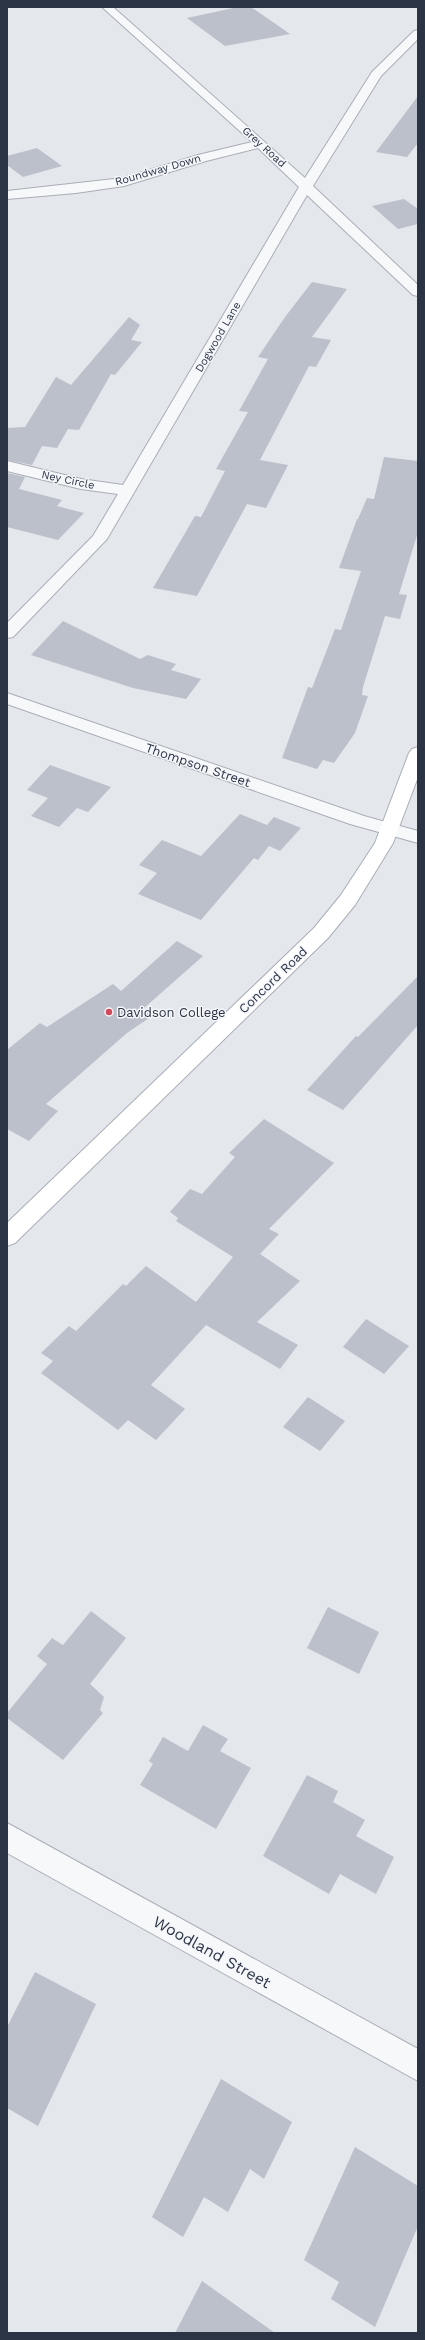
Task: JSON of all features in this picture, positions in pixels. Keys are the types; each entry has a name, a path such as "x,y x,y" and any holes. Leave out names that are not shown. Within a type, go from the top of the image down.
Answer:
{"main road":[{"name":"Concord Road","path":"7,1237 322,933 348,900 369,868 390,829 418,753"}],"street":[{"name":"Grey Road","path":"107,7 261,144 418,292"},
{"name":"Dogwood Lane","path":"7,633 99,539 129,491 306,186 376,74 418,33"},
{"name":"Roundway Down","path":"7,195 76,189 124,182 178,167 202,158 261,144"},
{"name":"Ney Circle","path":"7,466 81,484 129,491"},
{"name":"Thompson Street","path":"7,698 350,817 418,836"},
{"name":"Woodland Street","path":"7,1837 418,2066"}],"building":[{"path":"238,7 251,7 290,34 225,46 187,18"},
{"path":"418,96 418,143 407,157 376,152"},
{"path":"37,148 62,166 23,177 7,165 7,156"},
{"path":"404,199 418,209 418,224 398,229 372,206"},
{"path":"312,282 347,289 312,337 331,340 316,367 309,366 260,460 288,465 266,508 247,504 197,596 153,588 195,516 201,517 225,471 216,469 248,412 239,411 268,359 258,357 285,317"},
{"path":"129,317 140,325 131,340 142,342 115,375 111,374 79,430 68,429 57,448 42,446 32,465 7,460 7,428 25,427 56,377 71,385"},
{"path":"384,457 418,461 418,532 399,594 407,595 400,619 385,616 363,687 362,695 368,696 355,733 334,763 323,760 317,769 282,758 308,687 312,688 335,629 341,630 361,571 339,568 357,519 367,498 374,499"},
{"path":"7,473 25,477 19,489 62,500 57,506 84,513 58,540 7,527"},
{"path":"63,621 140,659 148,655 176,664 171,670 201,679 186,699 133,688 31,655"},
{"path":"50,765 111,787 88,812 77,808 59,827 31,816 48,798 27,790"},
{"path":"240,814 267,825 274,817 301,828 280,851 269,846 258,860 254,858 201,920 138,894 157,873 139,865 162,840 201,856"},
{"path":"177,941 203,956 143,1009 152,1016 127,1033 46,1104 58,1111 29,1141 7,1129 7,1050 40,1023 47,1027 113,984 121,991"},
{"path":"418,976 418,1025 343,1110 307,1090 356,1036 358,1037"},
{"path":"264,1119 334,1163 269,1229 279,1234 260,1254 300,1281 257,1322 298,1345 280,1369 206,1325 151,1385 185,1409 156,1440 128,1420 118,1430 41,1373 53,1361 41,1353 69,1326 76,1331 123,1284 126,1286 146,1266 196,1302 233,1257 176,1221 178,1218 170,1212 190,1189 202,1194 235,1157 229,1153"},
{"path":"366,1319 409,1346 384,1374 343,1347"},
{"path":"308,1397 345,1421 320,1451 283,1427"},
{"path":"328,1607 379,1632 359,1674 307,1648"},
{"path":"91,1611 126,1638 90,1684 104,1697 100,1710 103,1713 63,1760 7,1718 7,1713 47,1664 37,1656 52,1638 63,1645"},
{"path":"203,1725 228,1739 220,1751 251,1768 216,1829 140,1785 153,1764 149,1761 163,1737 188,1751"},
{"path":"307,1775 338,1791 333,1802 365,1820 356,1836 394,1857 376,1894 340,1874 329,1894 263,1856"},
{"path":"35,1972 96,2004 38,2126 7,2108 7,2027"},
{"path":"221,2079 292,2122 264,2179 250,2169 228,2212 204,2197 183,2237 152,2217"},
{"path":"355,2147 418,2186 418,2226 375,2327 331,2299 339,2282 304,2260"},
{"path":"202,2281 275,2333 175,2333"}],"place":[{"name":"Davidson College","path":"109,1012"}]}
